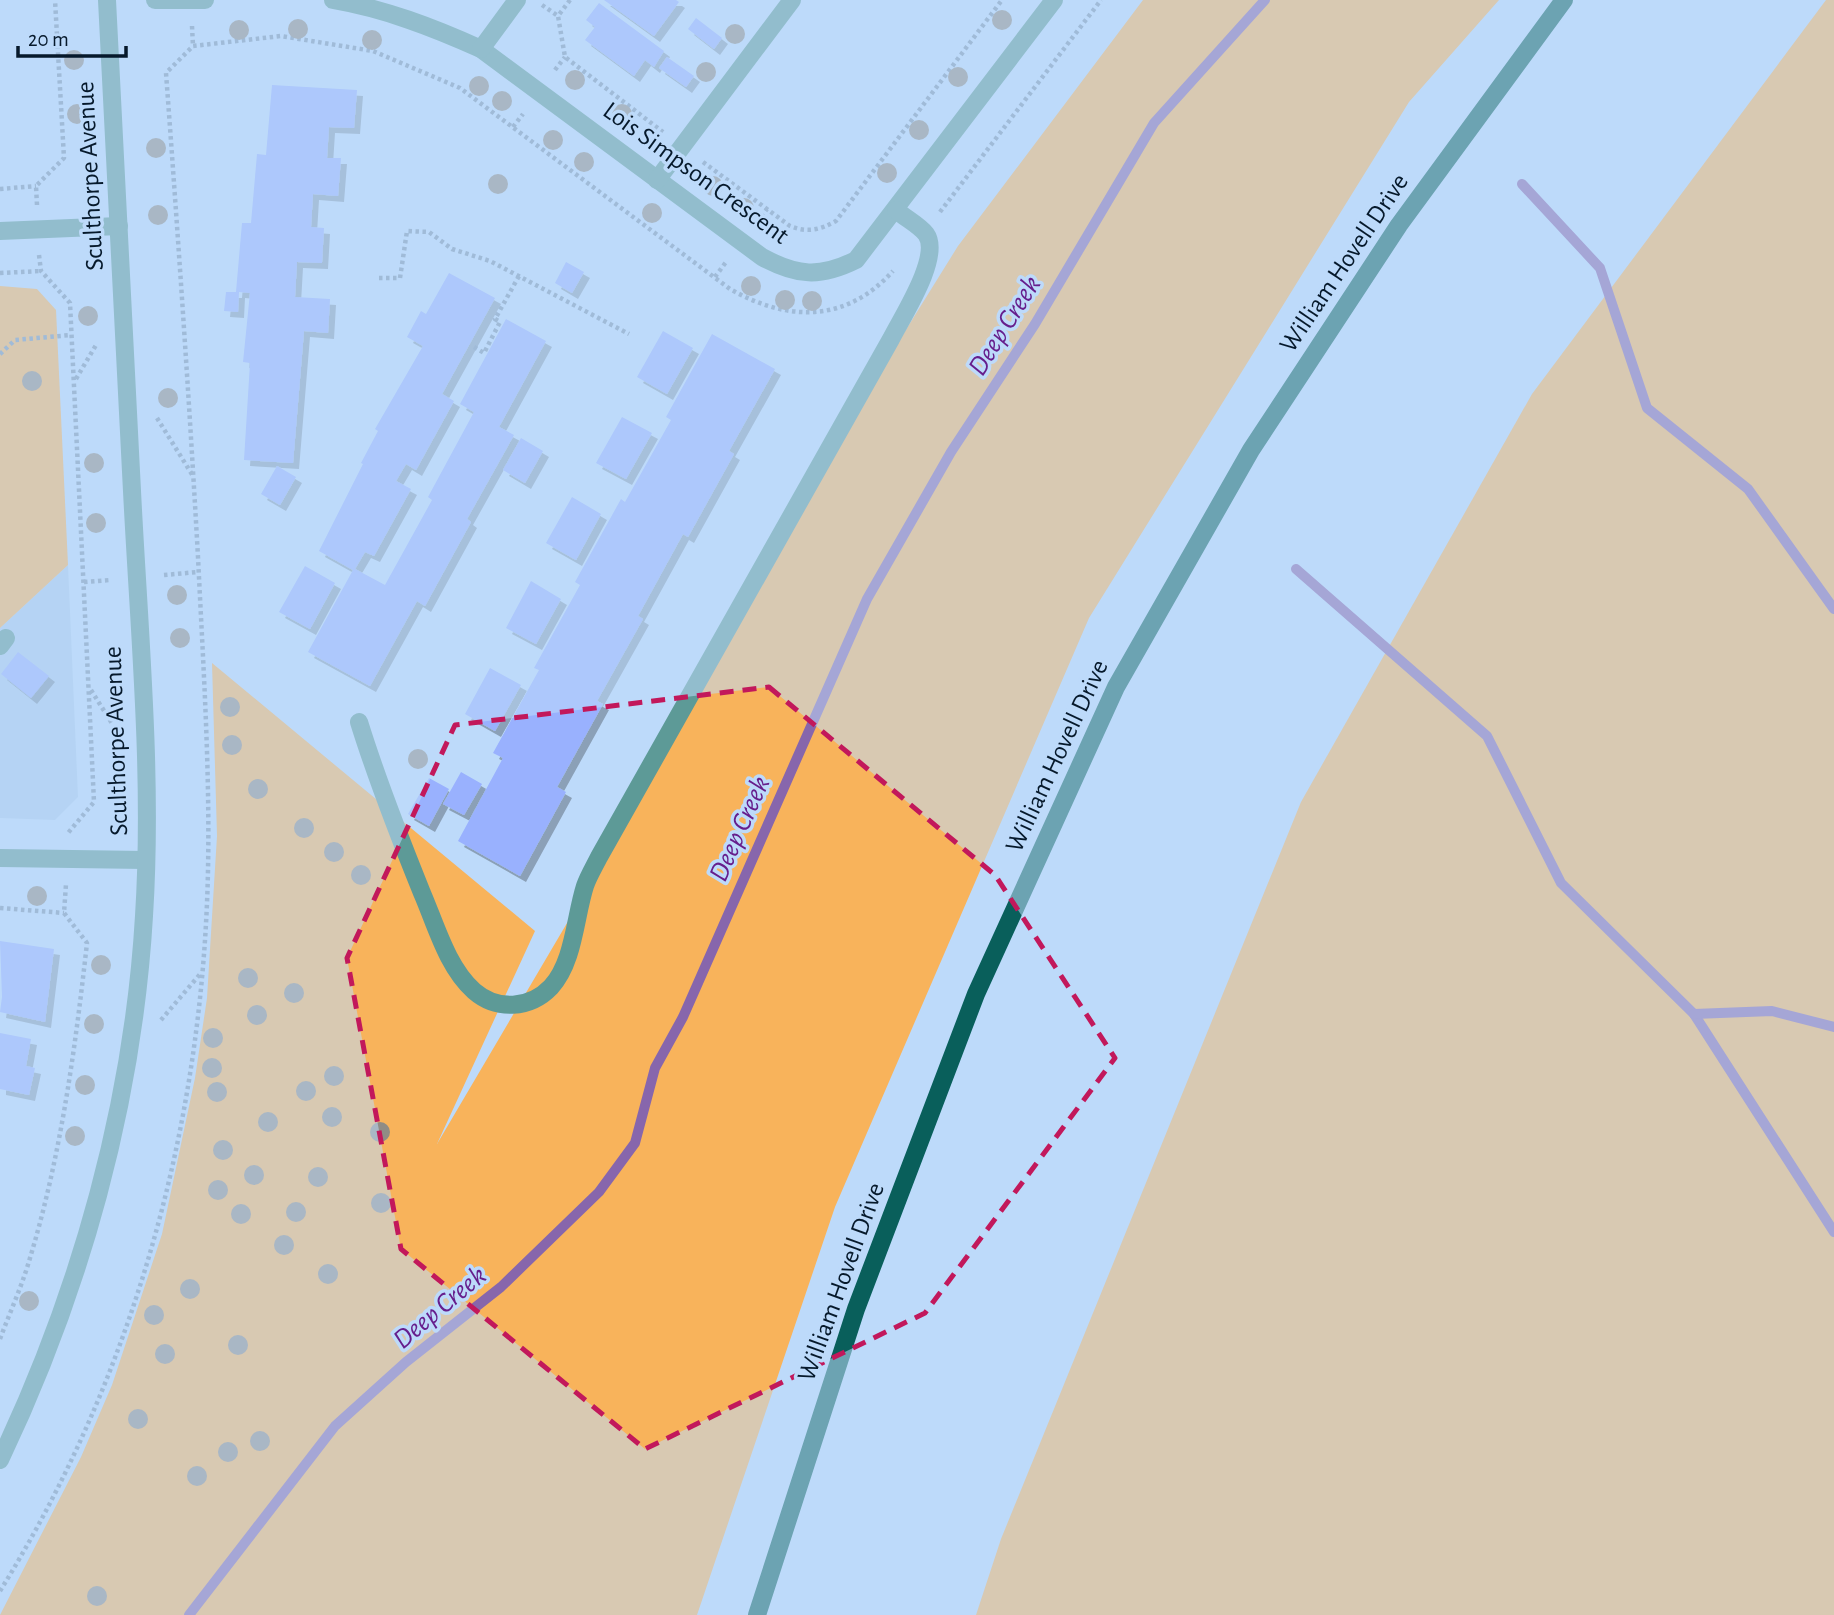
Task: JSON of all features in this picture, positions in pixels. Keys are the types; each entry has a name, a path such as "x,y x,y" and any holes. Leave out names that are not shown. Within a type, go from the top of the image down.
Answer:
{"main road":[{"name":"William Hovell Drive","path":"757,1615 856,1309 971,1006 1116,687 1251,450 1399,225 1564,0"}],"street":[{"name":"Sculthorpe Avenue","path":"0,1460 20,1418 79,1258 119,1107 138,989 145,860 144,762 107,0"},
{"path":"155,0 205,0"},
{"name":"Lois Simpson Crescent","path":"332,0 372,7 429,25 481,49 762,257 786,270 813,274 836,270 856,260 896,211 1054,0"},
{"path":"481,49 517,0"},
{"path":"657,180 792,0"},
{"path":"359,722 379,785 443,942 461,976 489,1001 517,1005 534,1000 552,986 564,966 586,884 599,857 891,340 928,263 932,248 925,232 896,211"},
{"path":"0,231 119,226"},
{"path":"0,858 145,860"}],"path":[{"path":"0,189 37,186 64,158 55,0"},
{"path":"535,0 558,16 565,57 682,147 790,226 800,230 824,228 836,221 1002,0"},
{"path":"558,16 570,0"},
{"path":"0,1339 30,1260 61,1138 76,1046 87,943 64,913 68,829 94,802 70,303 41,271 37,231 37,186"},
{"path":"379,278 400,278 404,239 407,231 416,229 429,232 452,248 490,261 629,334"},
{"path":"0,273 41,271"},
{"path":"474,347 484,353 500,322 495,319 519,276"},
{"path":"0,354 15,340 72,335"},
{"path":"152,410 193,476"},
{"path":"0,908 64,913"}],"highlighted area":[{"path":"769,687 995,875 1115,1058 925,1313 645,1449 401,1249 347,958 455,725"}],"shaded area":[{"path":"1143,0 1499,0 1409,102 1089,618 835,1207 697,1615 0,1615 81,1457 112,1385 162,1234 195,1078 207,998 217,836 212,663 535,931 437,1144 570,918 856,410 958,246"},
{"path":"1826,0 1834,0 1834,1615 976,1615 1001,1539 1301,802 1532,394"},
{"path":"0,286 37,289 56,310 68,565 0,628"},
{"path":"68,565 78,797 55,820 0,818 0,628"}],"building":[{"path":"604,0 676,0 679,2 654,36"},
{"path":"599,3 664,51 654,67 645,60 634,76 585,40 595,27 586,20"},
{"path":"696,18 722,38 714,49 688,29"},
{"path":"667,57 694,76 686,87 659,68"},
{"path":"272,85 357,90 354,128 329,127 327,158 341,158 338,196 313,194 311,227 324,228 322,263 297,262 295,297 330,299 328,333 304,331 293,463 244,460 250,363 243,362 250,293 239,292 238,312 224,311 226,292 236,292 242,223 251,223 257,154 266,155"},
{"path":"566,262 584,272 572,293 555,283"},
{"path":"449,273 495,298 442,394 454,401 416,470 406,464 396,481 411,489 374,556 365,552 355,569 385,585 432,500 428,497 474,412 460,404 506,319 546,341 499,427 514,435 467,519 471,522 425,606 417,601 370,686 308,652 353,570 319,551 363,464 361,463 378,431 375,429 423,346 407,337 421,311 426,314"},
{"path":"663,331 693,348 667,394 637,377"},
{"path":"712,334 775,369 729,451 734,454 688,537 683,534 638,616 643,619 597,701 603,704 557,787 566,792 520,876 458,841 503,758 493,753 539,670 534,668 580,585 575,582 621,499 625,502 671,420 666,417"},
{"path":"622,417 652,433 626,479 596,463"},
{"path":"521,438 543,451 525,483 503,470"},
{"path":"277,466 296,477 280,505 261,494"},
{"path":"572,497 601,514 576,560 546,543"},
{"path":"305,566 335,583 310,629 279,612"},
{"path":"531,581 561,599 536,644 506,628"},
{"path":"18,652 49,676 31,698 1,674"},
{"path":"490,668 521,685 495,731 465,714"},
{"path":"461,772 482,784 464,815 443,804"},
{"path":"429,778 449,789 429,826 408,814"},
{"path":"0,941 54,949 45,1022 0,1012"},
{"path":"0,1033 31,1039 26,1066 35,1068 29,1095 0,1089"}],"waterway":[{"name":"Deep Creek","path":"189,1615 335,1426 406,1362 501,1287 599,1192 635,1143 655,1068 683,1017 867,599 951,452 1035,324 1154,123 1265,0"},
{"path":"1522,184 1600,268 1647,408 1748,489 1834,609"},
{"path":"1296,569 1487,736 1561,883 1694,1014 1834,1232"},
{"path":"1694,1014 1772,1011 1834,1027"}]}
